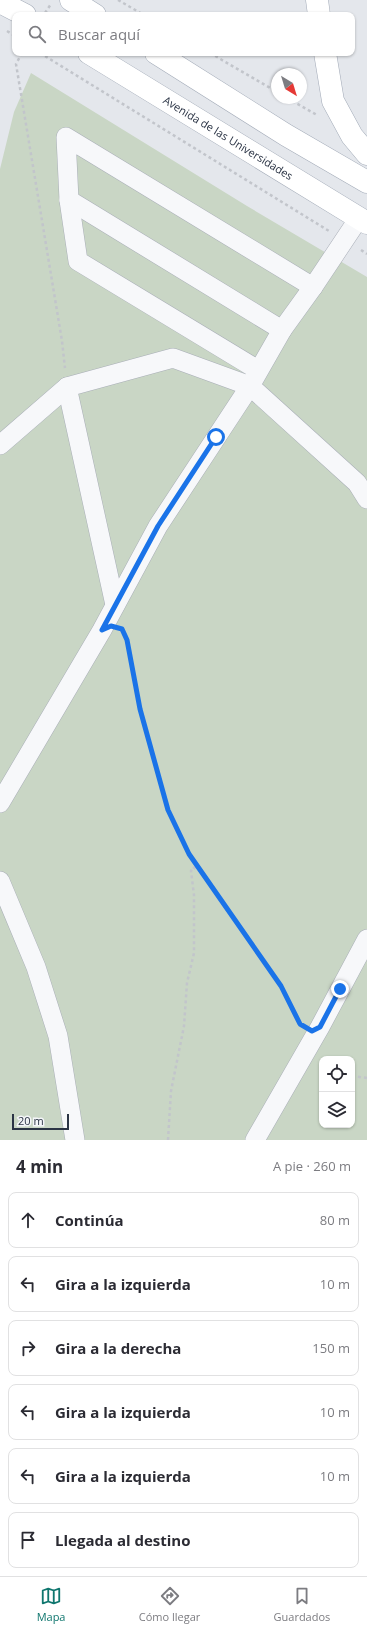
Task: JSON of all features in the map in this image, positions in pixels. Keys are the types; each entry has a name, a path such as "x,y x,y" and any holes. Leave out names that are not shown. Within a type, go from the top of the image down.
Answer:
{"main road":[{"path":"71,0 90,12"},
{"path":"317,0 319,12"},
{"path":"0,2 19,12"},
{"name":"Avenida de las Universidades","path":"94,56 363,220"},
{"path":"161,56 286,135 367,182"},
{"path":"326,56 333,101 352,136 367,154"}],"lane":[{"path":"313,287 66,137 69,200 78,261 254,378 357,483 367,498"},
{"path":"69,200 282,330"},
{"path":"0,803 102,630 158,526 254,378 282,330 344,240 363,220"},
{"path":"0,445 67,387 173,358 254,378"},
{"path":"67,387 115,606"},
{"path":"0,881 36,967 58,1036 75,1140"},
{"path":"255,1140 320,1027 367,939"}],"path":[{"path":"46,12 53,0"},
{"path":"118,0 139,12"},
{"path":"20,56 16,64 62,341 67,387"},
{"path":"45,56 367,254"},
{"path":"215,56 271,89"},
{"path":"102,630 111,626 122,629 127,640 140,709 168,810 189,854 281,986 300,1024 312,1031 320,1027"},
{"path":"168,1140 171,1091 184,1026 187,983 194,953 194,895 191,871 193,867 202,872"},
{"path":"355,1076 367,1078"}],"green space":[{"path":"31,73 247,206 367,277 367,1140 0,1140 0,169 14,112"}],"route":[{"path":"216,437 158,526 102,630 111,626 122,629 127,640 140,709 168,810 189,854 281,986 300,1024 312,1031 320,1027 340,989"}]}
